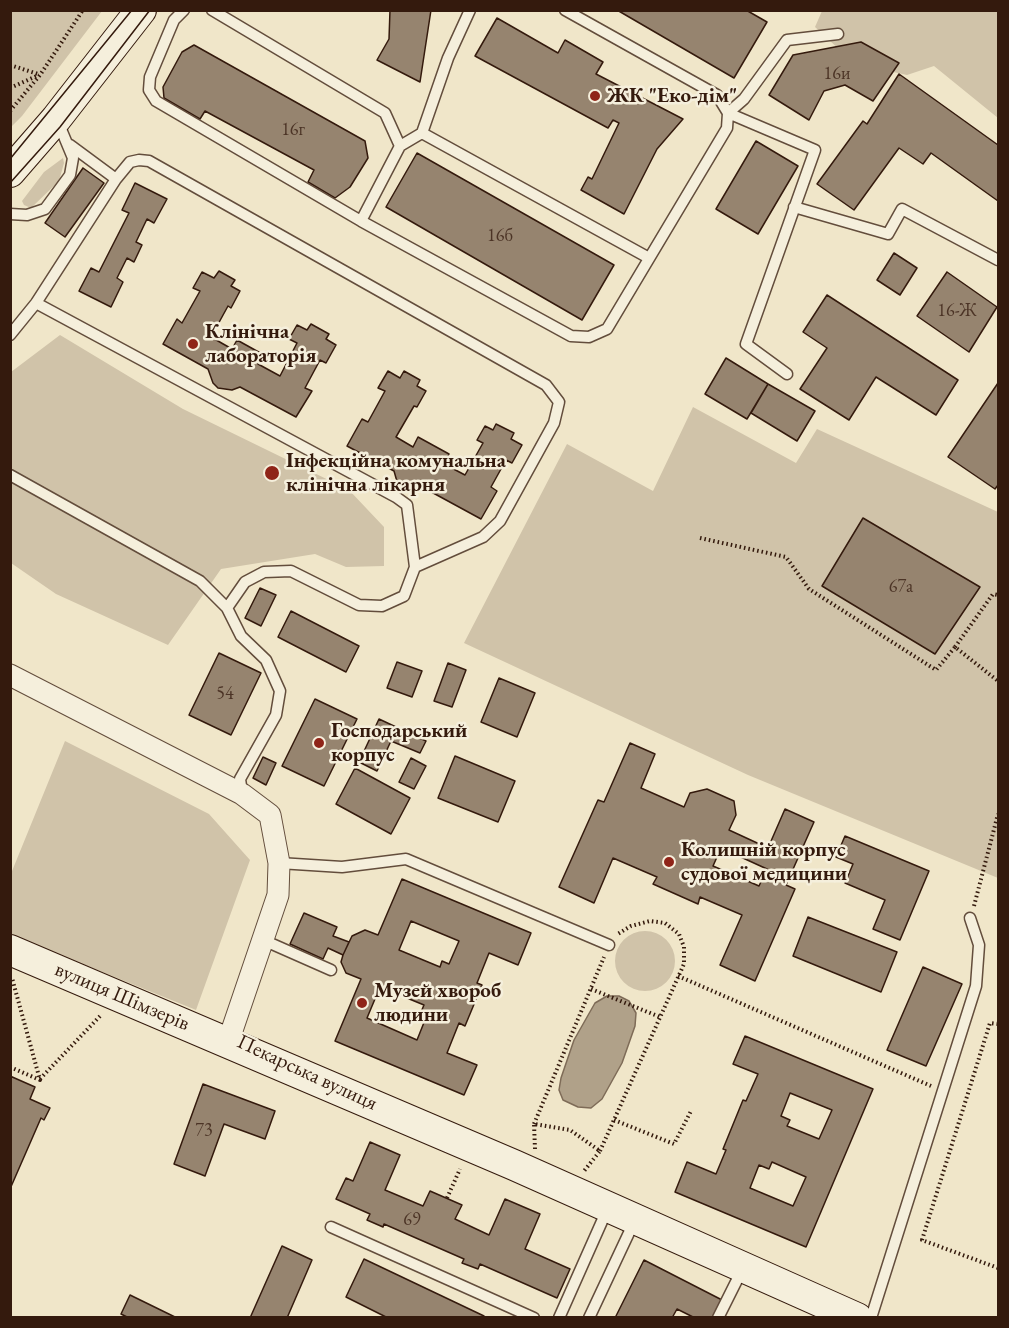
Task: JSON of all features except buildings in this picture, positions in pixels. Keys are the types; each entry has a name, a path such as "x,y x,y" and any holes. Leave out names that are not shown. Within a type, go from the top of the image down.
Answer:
{"street":[{"path":"10,172 56,119 141,10"},
{"name":"Пекарська вулиця","path":"10,675 242,794 270,815 279,863 278,896 228,1042 636,1218 857,1317"},
{"name":"вулиця Шімзерів","path":"12,959 228,1042"}],"lane":[{"path":"184,10 174,20 150,77 149,90 156,102 361,221 571,336 589,337 607,329 727,128 728,113 717,95 565,10"},
{"path":"212,10 385,113 400,146"},
{"path":"361,221 400,146 422,133 448,58 470,10"},
{"path":"728,113 744,99 787,40 838,34"},
{"path":"728,113 815,150 746,344 787,374"},
{"path":"10,214 27,215 45,209 70,175 73,158 70,145 56,119"},
{"path":"422,133 649,258"},
{"path":"70,145 116,178"},
{"path":"10,335 36,303 116,178 130,162 149,161 546,385 559,402 554,423 501,521 483,537 415,567"},
{"path":"794,207 888,234 902,209 999,260"},
{"path":"36,303 407,505 415,567 404,596 382,606 359,605 291,571 264,572 245,582 227,608"},
{"path":"10,475 200,580 227,608 241,636 266,660 280,691 276,715 240,779 242,794"},
{"path":"279,863 342,867 406,859 609,945"},
{"path":"870,1317 976,986 979,945 970,918"},
{"path":"263,940 332,970"},
{"path":"559,1317 609,1207"},
{"path":"589,1317 636,1218"},
{"path":"331,1227 534,1317"},
{"path":"718,1317 743,1267"}],"path":[{"path":"10,111 40,75 83,10"},
{"path":"10,65 40,75"},
{"path":"10,88 40,75"},
{"path":"700,538 786,557 809,589 936,670 993,594 999,596"},
{"path":"955,647 999,681"},
{"path":"970,918 999,814"},
{"path":"535,1152 534,1124 609,945 616,935 631,926 650,921 665,923 679,934 684,947 684,964 600,1151 577,1179"},
{"path":"12,959 40,1080"},
{"path":"678,976 943,1091"},
{"path":"591,989 660,1017"},
{"path":"40,1080 108,1008"},
{"path":"999,1024 990,1023 922,1240 999,1268"},
{"path":"10,1067 40,1080"},
{"path":"614,1120 674,1144 691,1111"},
{"path":"534,1124 570,1130 600,1151"},
{"path":"447,1198 462,1165"}],"shaded area":[{"path":"11,10 102,11 22,116 11,127"},
{"path":"822,11 998,11 998,118 934,66 907,75 884,70 843,53 815,27"},
{"path":"63,158 64,163 59,181 31,208 24,205 22,201 44,172"},
{"path":"60,335 183,409 349,490 384,527 384,566 346,567 315,554 221,569 168,645 56,594 11,563 11,372"},
{"path":"693,407 796,463 817,429 998,512 998,878 748,775 464,643 567,444 653,491"},
{"path":"65,741 209,814 250,860 196,1010 11,935 10,876"},
{"path":"639,931 651,931 662,936 670,944 675,961 673,973 662,986 651,991 639,991 628,986 620,978 615,967 615,955 620,944 628,936"},
{"path":"607,996 619,996 629,1001 636,1013 635,1026 622,1063 602,1099 591,1108 578,1107 563,1100 559,1090 561,1078 574,1040 595,1003"}],"tram line":[{"path":"10,159 132,10"},
{"path":"10,183 60,127 150,10"}],"place":[{"name":"ЖК \"Еко-дім\"","path":"595,96"},
{"name":"Клінічна лабораторія","path":"193,344"},
{"name":"Інфекційна комунальна клінічна лікарня","path":"272,473"},
{"name":"Господарський корпус","path":"319,743"},
{"name":"Колишній корпус судової медицини","path":"669,862"},
{"name":"Музей хвороб людини","path":"362,1003"}]}
